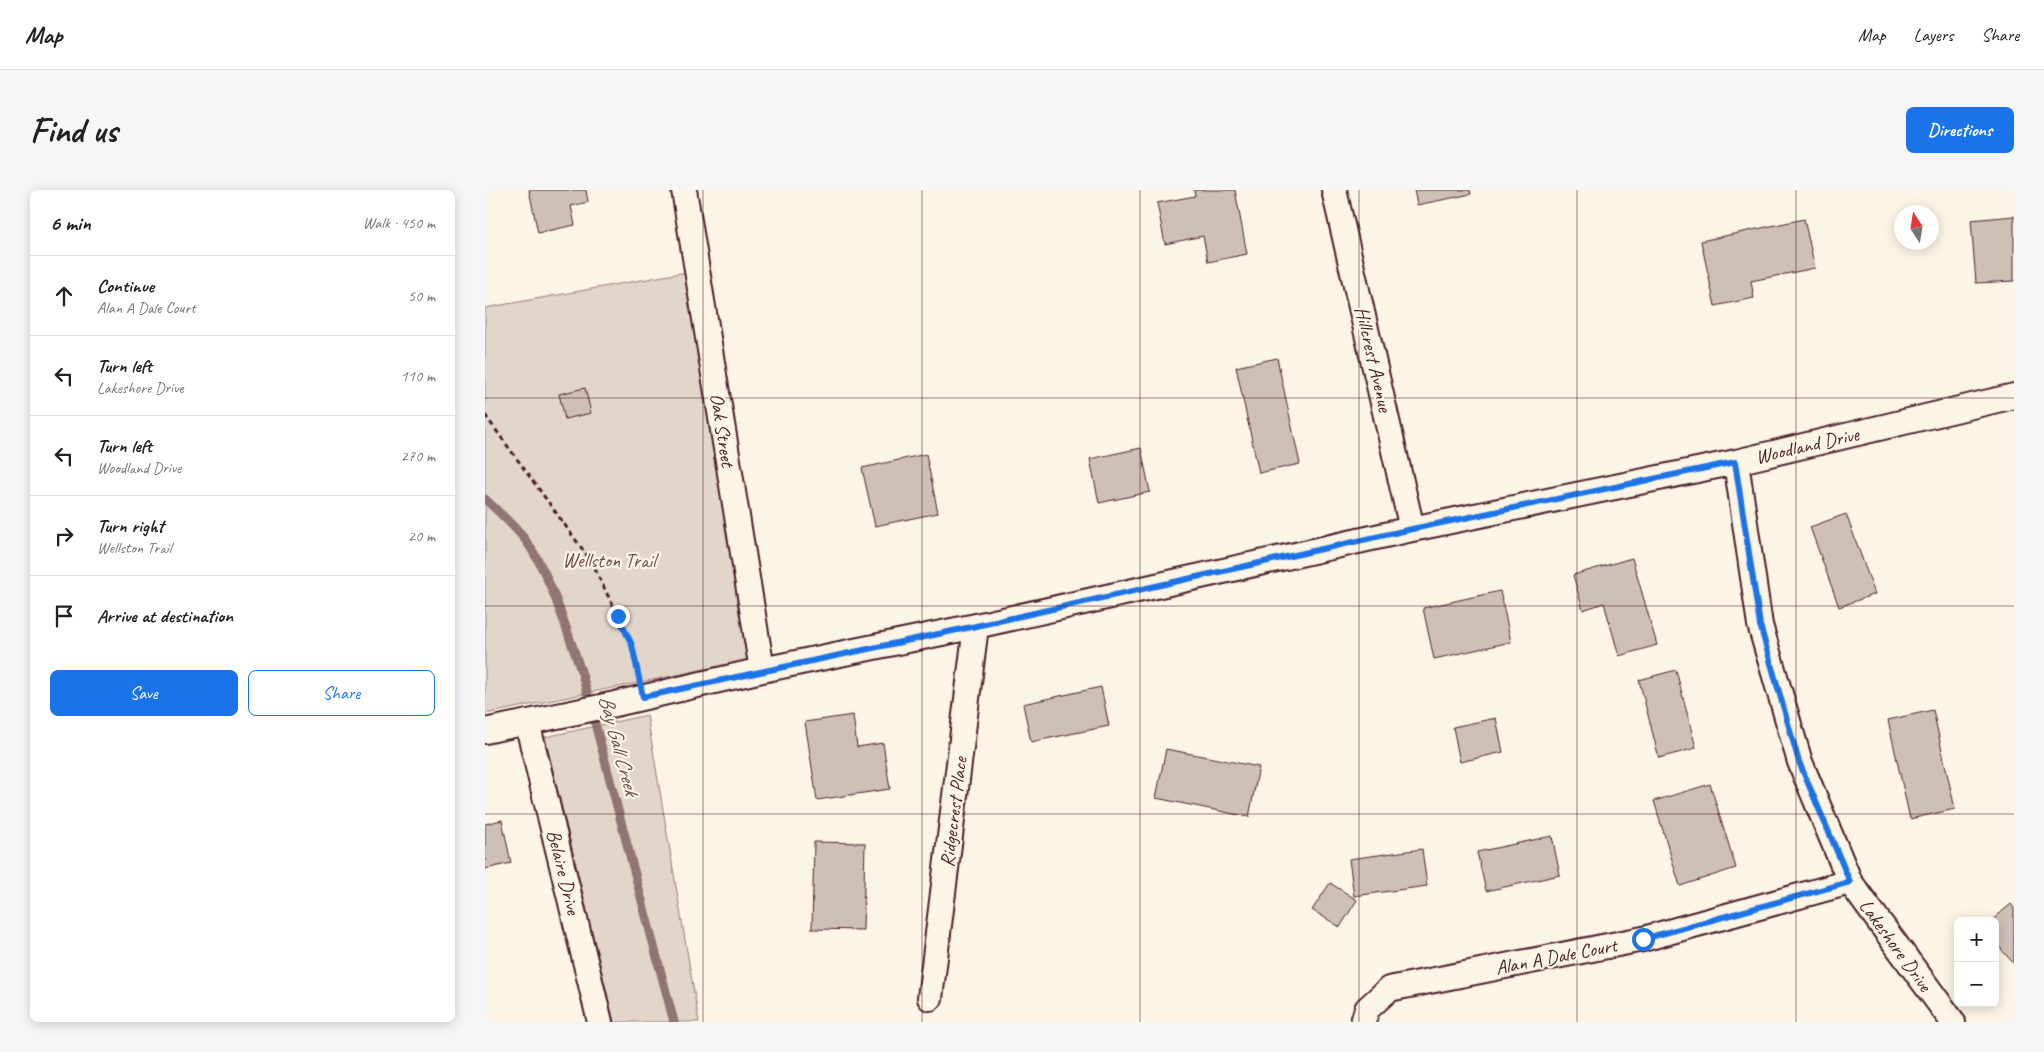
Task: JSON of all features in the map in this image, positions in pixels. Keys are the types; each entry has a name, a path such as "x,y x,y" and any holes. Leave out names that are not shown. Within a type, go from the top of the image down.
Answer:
{"street":[{"name":"Oak Street","path":"683,190 762,670"},
{"name":"Hillcrest Avenue","path":"1334,190 1412,529"},
{"name":"Woodland Drive","path":"485,731 615,704 762,670 976,626 1412,529 1735,462 2014,396"},
{"name":"Lakeshore Drive","path":"1735,462 1760,625 1799,762 1850,882 1953,1022"},
{"name":"Ridgecrest Place","path":"930,998 976,626"},
{"name":"Belaire Drive","path":"527,722 600,1022"},
{"name":"Alan A Dale Court","path":"1363,1022 1367,1009 1389,989 1643,939 1850,882"}],"path":[{"path":"485,415 591,561 632,645 643,697"}],"green space":[{"name":"Wellston Trail","path":"686,272 750,660 485,714 485,308"},
{"path":"647,715 699,1022 614,1022 545,737"}],"building":[{"path":"529,190 586,190 588,202 571,206 575,225 538,233"},
{"path":"1194,190 1235,190 1247,254 1208,262 1203,236 1165,244 1157,203 1195,196"},
{"path":"1414,190 1470,190 1471,194 1417,205"},
{"path":"2014,216 2014,281 1976,283 1971,220"},
{"path":"1804,219 1815,268 1751,281 1754,298 1715,306 1701,241"},
{"path":"1277,358 1300,464 1259,473 1236,367"},
{"path":"585,388 591,413 565,419 559,394"},
{"path":"1141,448 1150,492 1099,503 1090,459"},
{"path":"926,454 938,513 875,526 862,468"},
{"path":"1846,514 1875,594 1839,607 1810,527"},
{"path":"1632,558 1657,645 1619,656 1604,603 1583,610 1573,575"},
{"path":"1500,591 1511,642 1434,659 1423,608"},
{"path":"1676,670 1696,748 1659,758 1639,680"},
{"path":"1101,687 1109,726 1031,742 1023,704"},
{"path":"1933,710 1955,809 1910,819 1888,720"},
{"path":"853,715 857,747 883,743 890,789 817,800 805,722"},
{"path":"1496,718 1503,752 1460,762 1453,727"},
{"path":"1166,749 1259,767 1249,817 1156,798"},
{"path":"1710,784 1736,868 1680,886 1654,801"},
{"path":"502,820 511,863 485,869 485,824"},
{"path":"1552,836 1560,875 1486,891 1477,852"},
{"path":"814,842 865,843 863,930 812,929"},
{"path":"1422,849 1427,886 1354,896 1349,859"},
{"path":"1330,883 1357,900 1340,927 1312,910"},
{"path":"2011,904 2014,908 2014,964 1999,947 1999,917 1996,917"}],"waterway":[{"name":"Bay Gall Creek","path":"485,499 523,537 533,551 550,584 564,621 582,674 674,1022"}],"route":[{"path":"618,616 632,645 643,697 762,670 976,626 1412,529 1735,462 1760,625 1799,762 1850,882 1643,939"}]}
